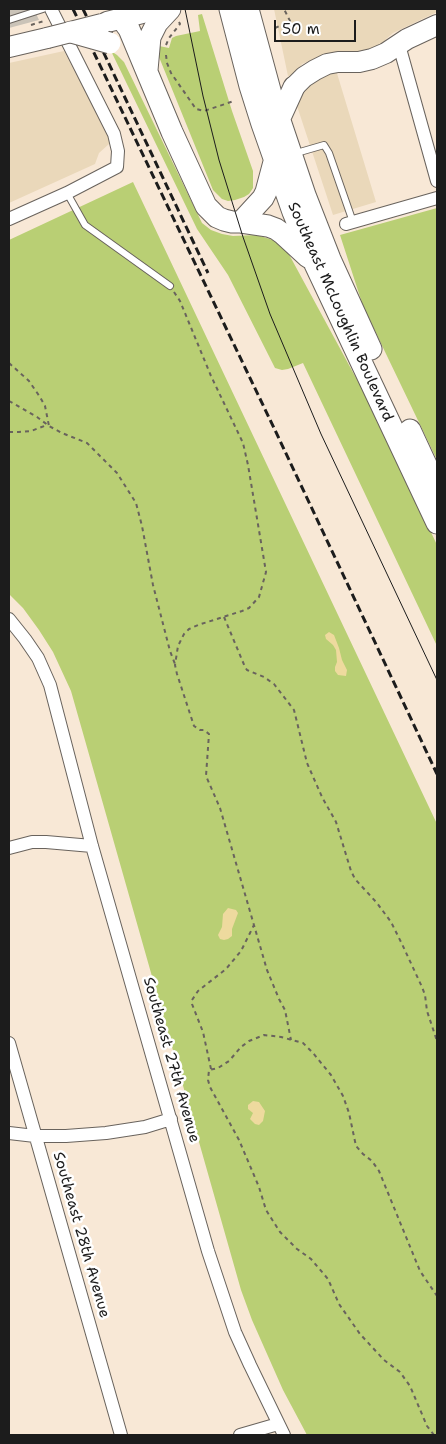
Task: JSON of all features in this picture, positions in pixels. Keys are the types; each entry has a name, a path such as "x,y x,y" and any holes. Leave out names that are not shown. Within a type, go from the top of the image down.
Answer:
{"highway":[{"name":"Southeast McLoughlin Boulevard","path":"230,9 250,86 282,158 317,226 342,285 437,488"},
{"name":"Southeast McLoughlin Boulevard","path":"248,9 279,120 282,158 314,262 437,523"},
{"path":"147,72 150,37 157,23 175,15"},
{"path":"59,19 113,24 147,72 206,206 217,217 232,222 268,226 276,229 314,262"},
{"path":"279,120 294,88"},
{"path":"241,222 263,198 282,158"}],"main road":[{"path":"113,24 158,9"},
{"path":"9,47 47,38 59,19"},
{"path":"294,88 304,77 327,64 366,61 386,53 406,39 437,25"}],"street":[{"path":"9,219 117,168 118,151 114,134 59,19"},
{"path":"398,45 437,181"},
{"path":"350,223 437,198"},
{"name":"Southeast 27th Avenue","path":"9,619 38,658 50,685 92,846 208,1250 235,1332 281,1430"},
{"path":"9,848 32,842 92,846"},
{"name":"Southeast 28th Avenue","path":"9,1043 121,1435"},
{"path":"9,1133 35,1136 66,1136 106,1133 145,1126 171,1118"},
{"path":"240,1435 281,1430"}],"lane":[{"path":"9,20 43,9"},
{"path":"282,158 324,146 328,153 350,223"},
{"path":"67,193 85,225 170,286"}],"path":[{"path":"275,28 290,21 284,9"},
{"path":"166,48 169,38 180,24 175,15"},
{"path":"28,26 59,19"},
{"path":"165,52 171,73 196,109 204,111 234,101"},
{"path":"170,286 180,301 211,376 243,443 266,572 259,597 249,608 198,625 189,629 184,634 178,646 177,674 194,726 209,734 206,776 220,808 267,970 285,1010 291,1040"},
{"path":"9,363 29,381 40,397 48,425"},
{"path":"9,401 62,433 87,443 117,473 136,504 153,585 170,651 176,665"},
{"path":"9,432 31,431 48,425"},
{"path":"224,617 247,670 264,677 274,684 294,710 307,763 322,798 336,822 351,871 355,879 391,922 422,987 427,1011 437,1041"},
{"path":"212,1069 192,1000 198,991 226,969 241,951 254,925"},
{"path":"434,1435 427,1426 410,1386 400,1372 384,1360 360,1334 339,1304 328,1278 311,1259 280,1232 266,1210 259,1187 239,1140 210,1087 208,1080 209,1070 218,1068 229,1061 241,1046 264,1035 281,1037 303,1044 313,1053 331,1075 344,1096 356,1146 379,1170 420,1271 437,1296"}],"shaded area":[{"path":"9,9 34,9 39,20 9,28"},
{"path":"274,9 437,9 437,12 393,33 386,39 383,45 359,52 326,54 302,64 294,75 288,76"},
{"path":"64,51 110,139 109,144 99,153 95,164 9,203 9,63"},
{"path":"336,70 376,202 333,215 297,106 302,93 315,80"}],"green space":[{"path":"202,14 253,171 253,188 249,194 235,200 228,201 222,199 213,190 159,57 159,46 169,48 172,38 200,31 198,15"},
{"path":"111,51 124,62 202,223 211,230 222,234 233,236 257,235 279,242 285,247 375,413 437,545 437,646 303,363 288,369 275,368 228,275 197,229"},
{"path":"133,182 437,824 437,1435 307,1435 283,1390 241,1290 71,691 53,652 39,630 23,608 9,594 9,240"},
{"path":"437,208 437,460 363,306 340,235"}],"sand":[{"path":"329,632 334,635 347,670 346,676 338,675 335,671 337,662 336,650 326,639 325,635"},
{"path":"228,908 236,910 238,913 232,929 232,936 224,940 220,939 218,935 222,927 223,914"},
{"path":"253,1101 259,1102 265,1111 263,1121 259,1125 250,1119 253,1113 248,1109 248,1105"}],"tram line":[{"path":"185,9 203,96 219,160 270,314 321,434 437,680"}],"railway":[{"path":"73,9 437,774"},
{"path":"83,9 208,273"}]}
